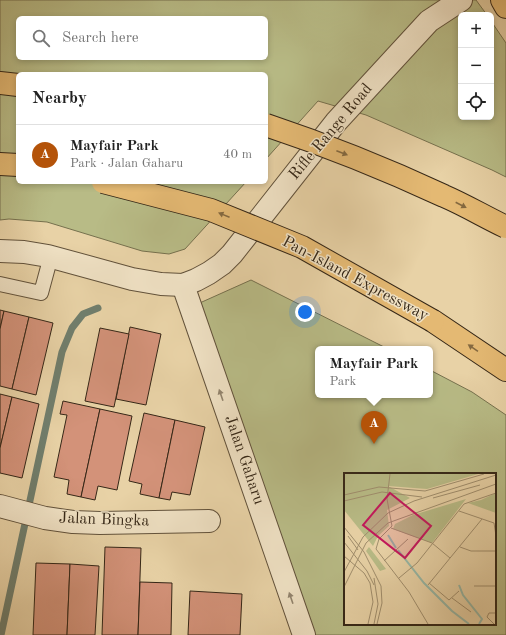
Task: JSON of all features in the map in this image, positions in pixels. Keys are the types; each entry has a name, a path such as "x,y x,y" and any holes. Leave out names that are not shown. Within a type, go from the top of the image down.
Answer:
{"highway":[{"path":"502,0 506,7"},
{"path":"0,83 16,85"},
{"path":"268,126 297,135 369,163 444,196 506,227"},
{"path":"0,164 16,165"},
{"name":"Pan-Island Expressway","path":"111,184 211,210 302,247 433,321 506,370"}],"street":[{"name":"Rifle Range Road","path":"0,251 24,252 51,256 132,279 161,284 183,285 209,273 222,264 232,254 336,122 429,22 461,0"},
{"name":"Jalan Gaharu","path":"183,285 304,635"},
{"name":"Jalan Bingka","path":"4,508 45,518 74,522 209,521"}],"lane":[{"path":"0,284 41,293 51,256"}],"green space":[{"path":"0,0 476,0 485,12 458,12 458,120 494,120 494,25 506,43 506,177 366,115 318,101 268,157 268,72 16,72 16,184 244,184 185,249 169,254 142,251 47,222 9,219 0,220"},
{"path":"251,280 382,346 315,346 315,398 433,398 433,372 472,392 506,415 506,635 308,635 193,306"}],"building":[{"path":"0,310 4,311 0,329"},
{"path":"4,311 29,317 12,389 0,386 0,329"},
{"path":"29,317 53,323 36,395 12,389"},
{"path":"130,327 161,334 146,405 116,399"},
{"path":"100,328 129,334 114,407 85,401"},
{"path":"0,394 12,397 0,448"},
{"path":"12,397 39,404 22,478 0,473 0,448"},
{"path":"63,401 100,409 81,497 67,494 69,480 54,477 67,415 60,414"},
{"path":"100,409 132,416 117,490 98,486 95,500 81,497"},
{"path":"144,413 175,420 159,498 140,494 142,484 129,481"},
{"path":"175,420 205,427 190,495 172,492 170,500 159,498"},
{"path":"105,547 141,548 138,635 102,635"},
{"path":"36,563 70,564 67,635 33,635"},
{"path":"70,564 99,566 95,635 67,635"},
{"path":"140,582 172,583 171,635 138,635"},
{"path":"190,591 242,594 240,635 188,635"}],"waterway":[{"path":"1,635 62,352 72,328 83,314 98,308"}],"place":[{"name":"Mayfair Park","path":"374,444"}]}
